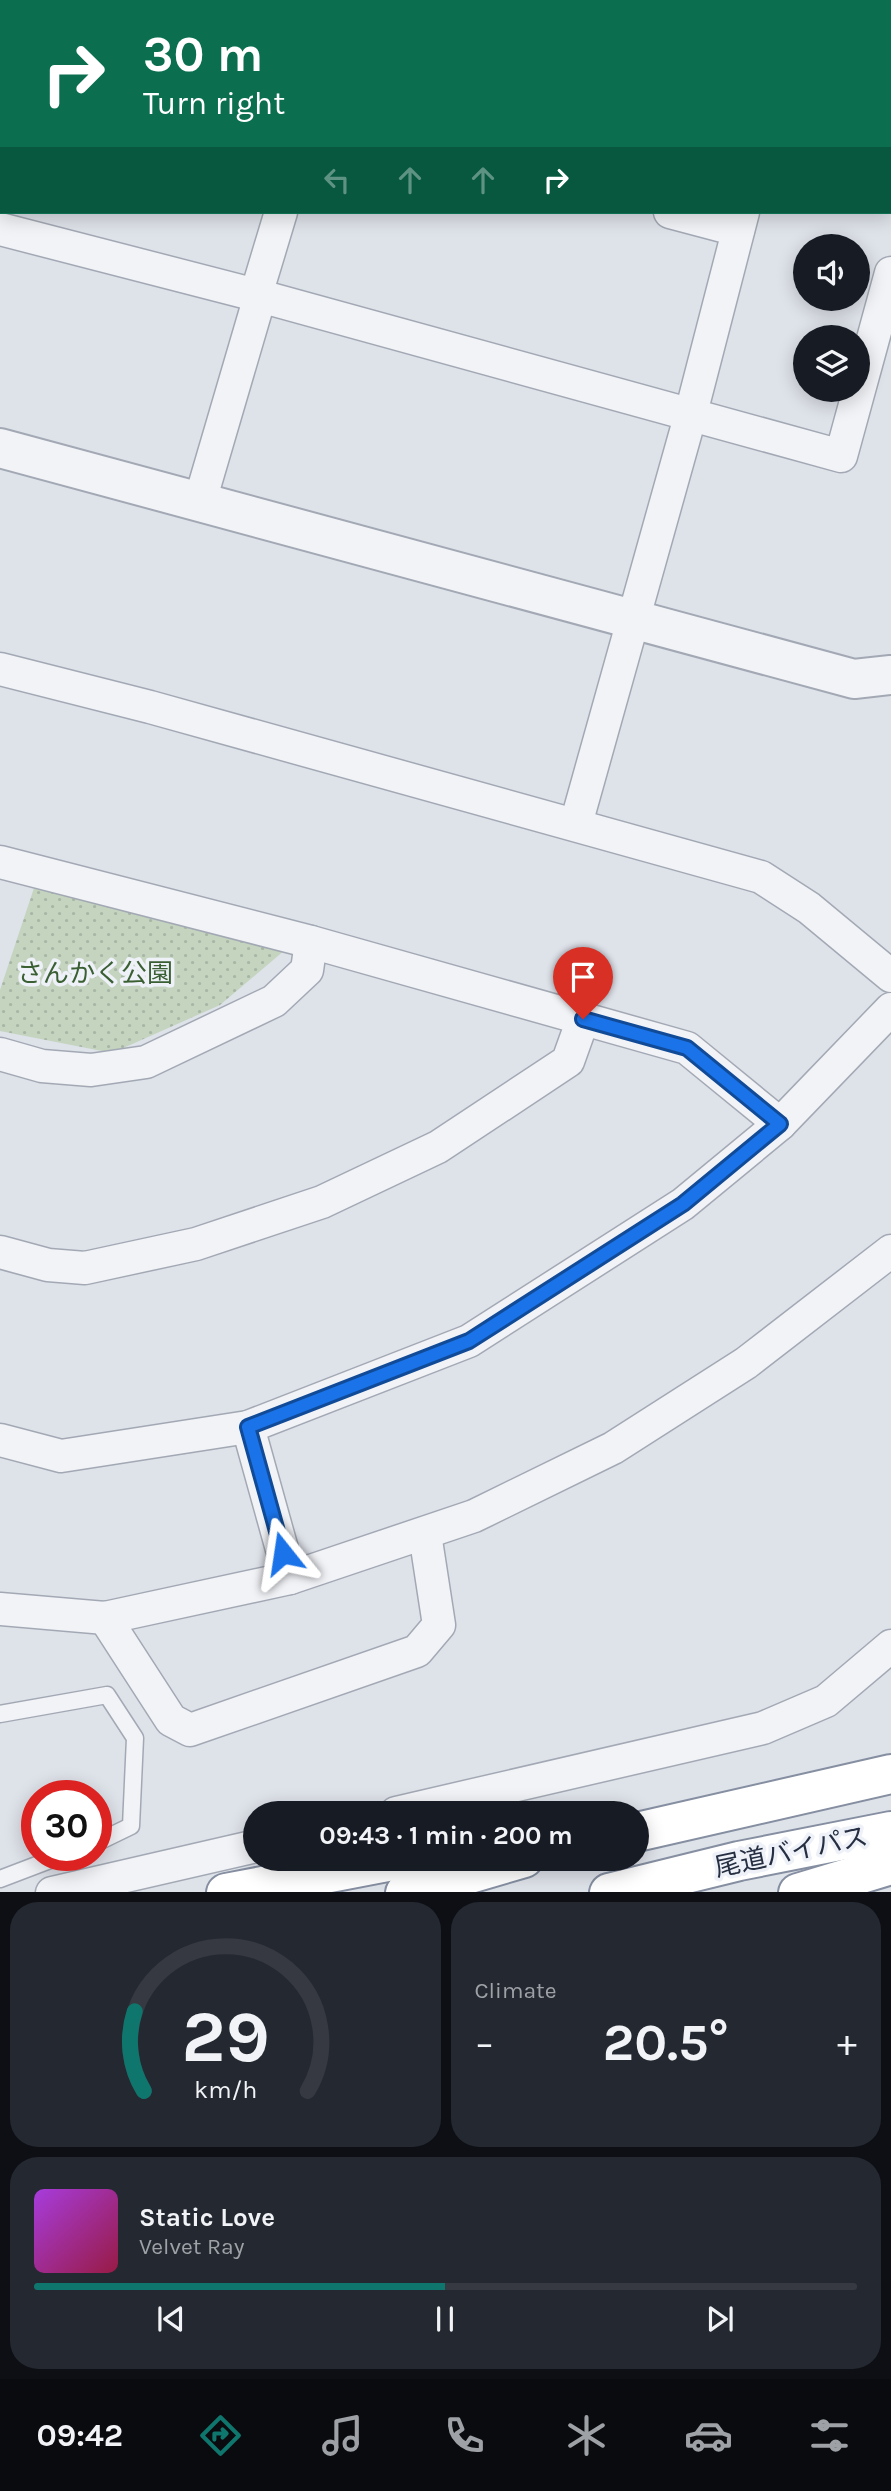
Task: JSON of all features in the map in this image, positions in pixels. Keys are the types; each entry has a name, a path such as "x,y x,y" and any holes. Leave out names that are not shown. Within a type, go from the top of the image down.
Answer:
{"highway":[{"path":"649,1816 876,1776"},
{"name":"尾道バイパス","path":"649,1829 876,1776"},
{"name":"尾道バイパス","path":"609,1892 739,1861 891,1831"},
{"path":"798,1892 891,1865"},
{"path":"226,1892 338,1871"},
{"path":"405,1892 478,1871"}],"street":[{"path":"200,501 256,310 256,295 280,214"},
{"path":"576,824 690,417 741,221 686,214"},
{"path":"0,229 256,295 690,417 841,456 891,273"},
{"path":"0,448 854,679 891,674"},
{"path":"0,669 576,824 761,877 809,908 891,976"},
{"path":"0,862 311,942 687,1048 780,1124"},
{"path":"0,1054 42,1066 91,1070 146,1062 274,1001 307,970 311,942"},
{"path":"0,1440 61,1456 248,1427 469,1341 683,1204 780,1124 891,1009"},
{"path":"0,1252 48,1265 85,1268 196,1244 323,1202 438,1147 568,1061 583,1019"},
{"path":"0,1609 104,1618 290,1578 474,1516 612,1448 746,1363 891,1251"},
{"path":"248,1427 290,1578"},
{"path":"104,1618 171,1720 190,1730 417,1651 439,1625 425,1534"},
{"path":"448,1801 763,1728 826,1701 891,1646"},
{"path":"52,1892 243,1849"}],"lane":[{"path":"0,1714 107,1695 135,1738 131,1826 112,1835"},
{"path":"0,1879 21,1871"}],"green space":[{"name":"さんかく公園","path":"36,882 292,944 220,1005 112,1053 0,1031 0,990"}],"route":[{"path":"283,1553 248,1427 469,1341 683,1204 780,1124 687,1048 583,1019"}]}
